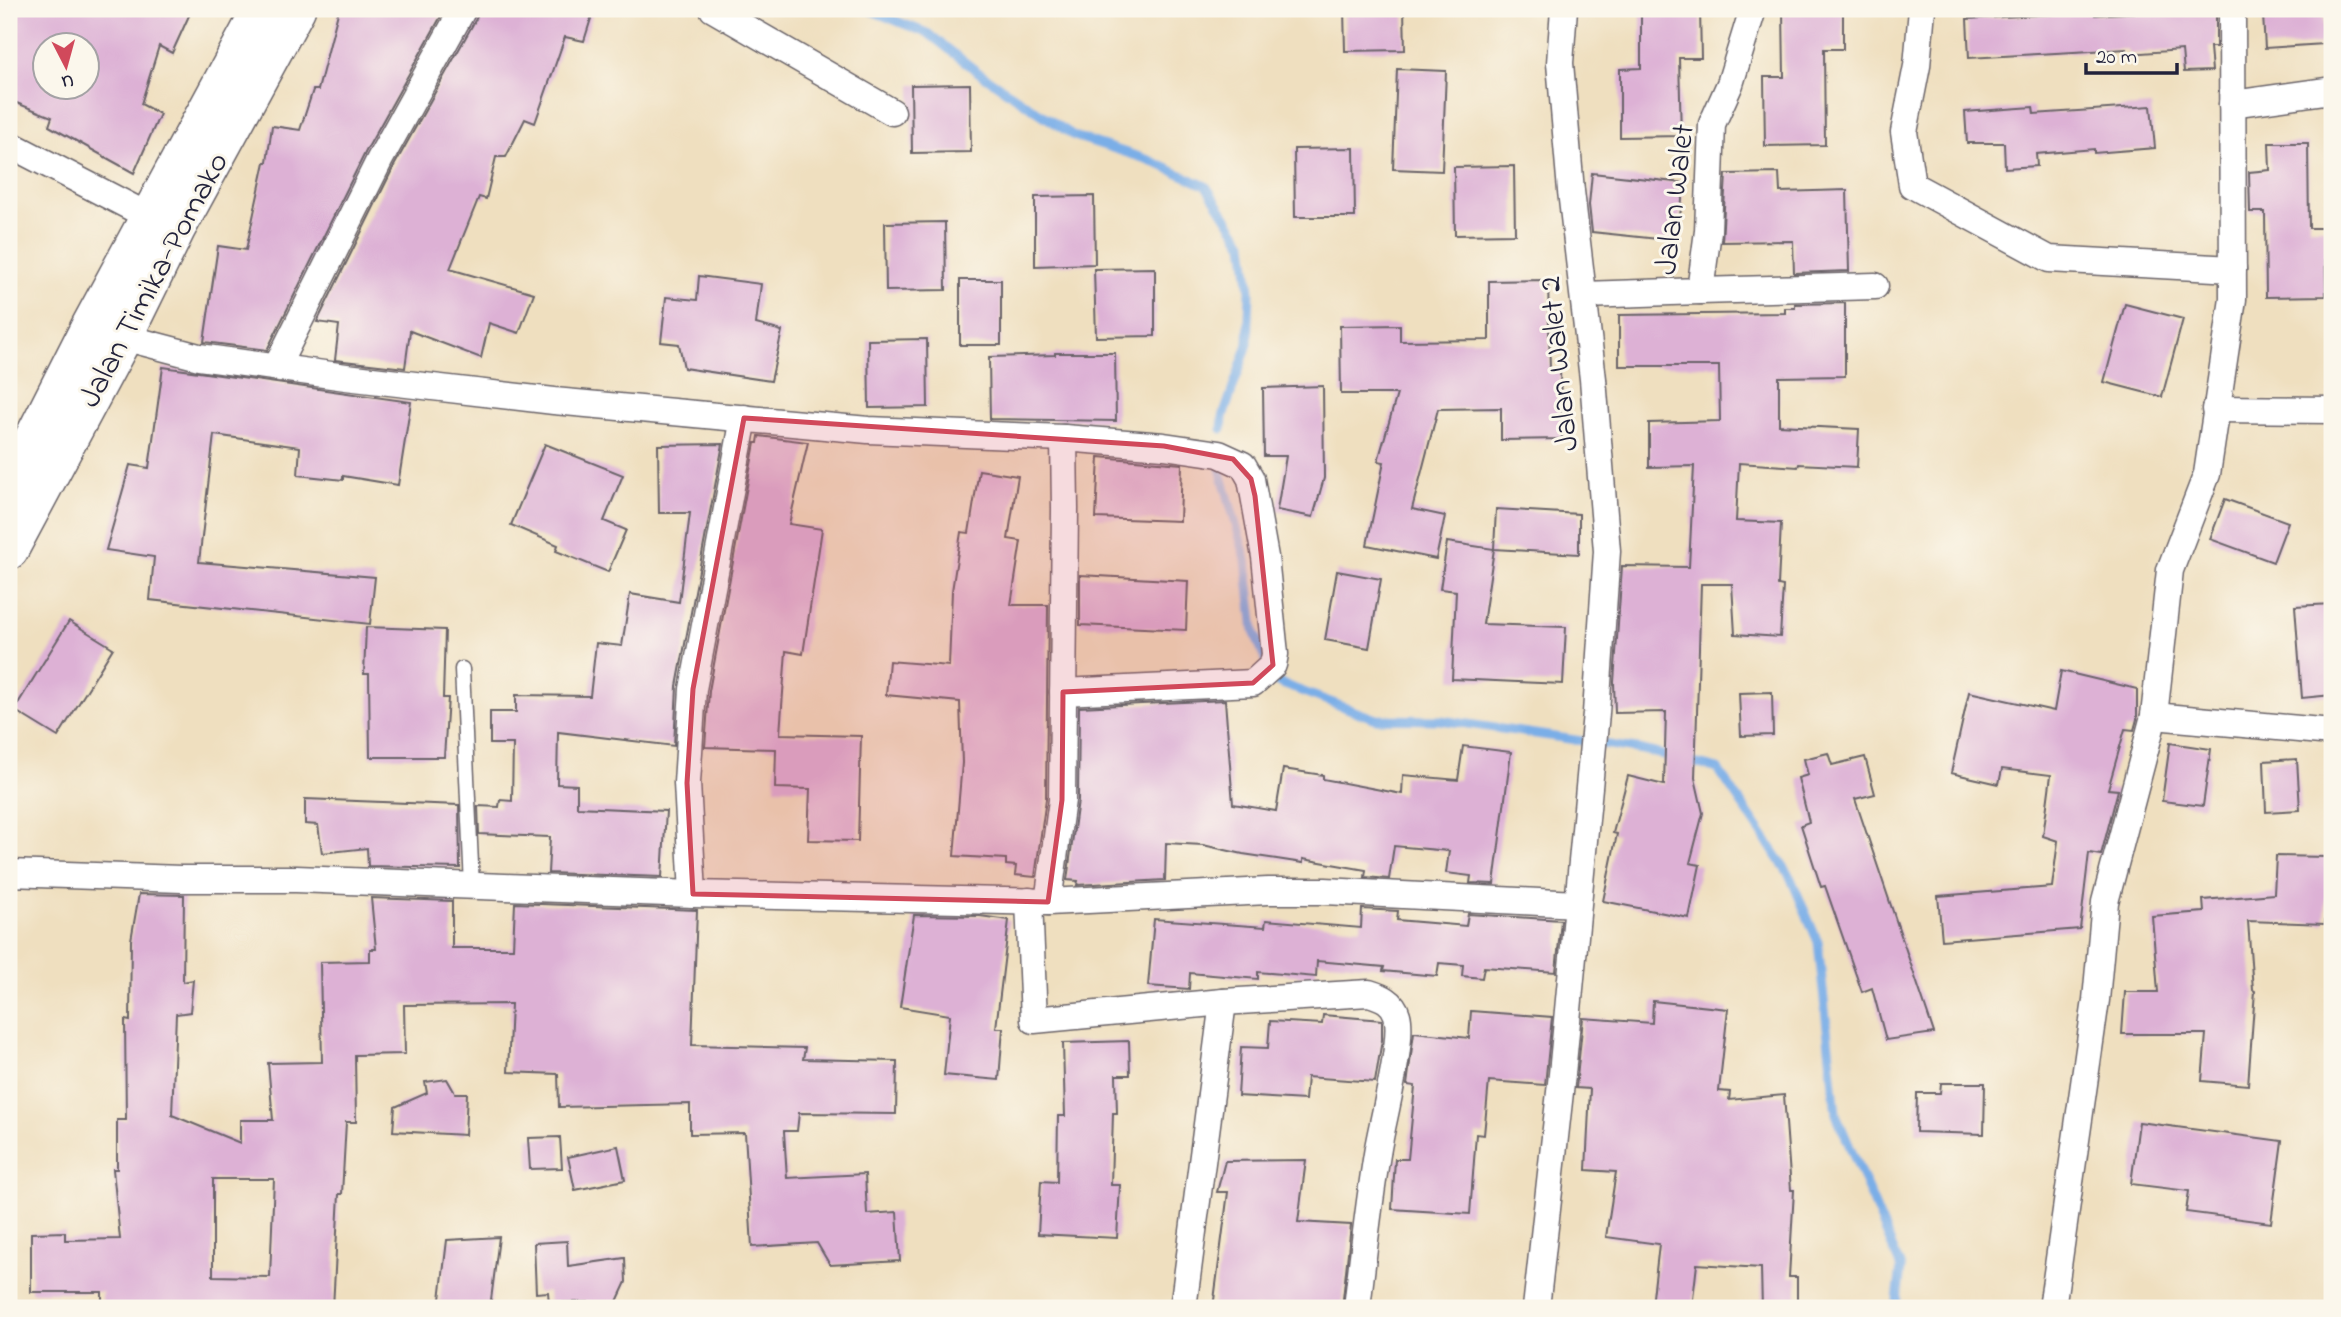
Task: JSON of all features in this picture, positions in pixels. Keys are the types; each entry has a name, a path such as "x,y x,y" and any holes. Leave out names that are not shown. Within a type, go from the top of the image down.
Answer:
{"highway":[{"name":"Jalan Timika-Pomako","path":"9,487 262,9"},
{"name":"Jalan Timika-Pomako","path":"9,550 123,337 176,229 296,9"}],"street":[{"path":"278,366 380,159 463,9"},
{"path":"713,9 892,112"},
{"name":"Jalan Walet 2","path":"1536,1308 1562,1074 1596,713 1607,551 1560,63 1564,9"},
{"name":"Jalan Walet","path":"1584,295 1700,291 1708,231 1712,124 1730,84 1752,9"},
{"path":"1922,9 1917,66 1904,132 1912,185 2049,259 2233,269"},
{"path":"2052,1308 2096,1000 2105,902 2154,716 2170,570 2207,474 2233,299 2232,9"},
{"path":"2232,104 2332,90"},
{"path":"9,144 150,217"},
{"path":"1700,291 1875,286"},
{"path":"123,337 199,357 360,379 554,401 867,430 1064,438 1164,446 1205,452 1233,459 1242,465 1251,479 1265,557 1275,654 1273,665 1253,683 1063,692"},
{"path":"2215,410 2332,410"},
{"path":"693,894 687,783 693,689 744,418"},
{"path":"1064,438 1062,800 1038,901 1034,1020 1223,1002 1369,993 1394,1005 1398,1018 1396,1049 1371,1194 1357,1308"},
{"path":"2154,716 2332,732"},
{"path":"9,873 181,879 296,879 693,894 1038,901 1325,891 1577,904"},
{"path":"1183,1308 1223,1002"}],"lane":[{"path":"462,669 472,886"}],"highlighted area":[{"path":"744,418 1164,446 1233,459 1251,479 1255,496 1273,665 1253,683 1063,692 1062,800 1048,902 693,894 687,783 693,689"}],"building":[{"path":"9,9 192,9 172,53 159,46 141,104 160,114 134,173 49,126 52,117 9,100"},
{"path":"339,9 445,9 366,151 267,350 204,342 218,246 246,250 267,162 272,126 300,130 313,90 318,90"},
{"path":"479,9 594,9 584,41 565,37 535,123 525,119 506,157 496,157 486,199 479,197 450,269 534,293 519,333 489,323 481,358 410,331 405,368 335,360 339,325 317,322 394,166"},
{"path":"1344,9 1404,9 1405,50 1345,51"},
{"path":"1641,9 1700,9 1701,58 1679,58 1681,136 1620,137 1620,69 1641,68"},
{"path":"1783,9 1843,9 1843,49 1824,49 1825,145 1765,146 1764,77 1784,77"},
{"path":"2216,9 2216,47 2210,47 2212,71 2184,72 2182,50 2128,54 2127,49 1969,58 1967,19"},
{"path":"2323,11 2324,44 2265,48 2263,15"},
{"path":"1397,69 1446,71 1442,171 1393,169"},
{"path":"970,84 971,152 912,153 911,85"},
{"path":"2151,106 2155,148 2036,154 2037,166 2005,168 2004,143 1967,143 1965,112 2033,107 2034,114"},
{"path":"2269,143 2308,143 2309,228 2325,228 2326,296 2266,297 2265,212 2250,212 2249,172 2270,170"},
{"path":"1354,148 1355,217 1295,217 1294,149"},
{"path":"1514,166 1515,234 1455,235 1454,167"},
{"path":"1592,173 1684,183 1677,241 1592,232 1589,205"},
{"path":"1779,173 1780,192 1847,190 1849,271 1794,273 1793,241 1722,242 1726,174"},
{"path":"1094,196 1095,264 1035,266 1035,197"},
{"path":"945,222 946,290 886,291 885,223"},
{"path":"1155,268 1155,336 1096,337 1094,269"},
{"path":"699,276 761,284 756,324 782,331 771,381 684,368 679,344 661,342 666,297 697,300"},
{"path":"960,280 1001,280 1001,345 960,345"},
{"path":"1548,280 1550,371 1560,370 1562,439 1501,440 1501,408 1438,409 1412,509 1445,516 1436,559 1367,545 1384,462 1378,461 1397,394 1341,394 1340,326 1400,325 1400,341 1489,340 1489,281"},
{"path":"1845,303 1845,376 1779,377 1779,425 1859,429 1857,467 1739,463 1736,521 1781,523 1778,585 1783,586 1780,637 1735,634 1732,584 1701,584 1695,778 1703,813 1690,863 1700,865 1689,918 1603,901 1617,834 1613,833 1628,776 1664,785 1666,712 1615,713 1614,682 1622,566 1689,567 1694,466 1649,467 1649,423 1720,421 1719,366 1619,366 1619,315 1785,313 1785,308 1795,308 1795,304"},
{"path":"2125,304 2183,319 2162,397 2104,382"},
{"path":"927,339 928,407 869,408 868,340"},
{"path":"1115,353 1116,421 990,419 989,357"},
{"path":"163,367 411,402 398,485 343,476 343,480 298,475 300,447 214,435 199,562 375,577 370,624 150,600 154,557 106,550 130,465 149,468"},
{"path":"1323,386 1324,478 1313,517 1277,510 1286,456 1264,456 1263,388"},
{"path":"759,436 808,442 789,524 822,529 803,654 786,651 780,734 861,736 858,841 808,840 810,789 775,788 776,749 705,747 709,691 755,443 758,443"},
{"path":"545,444 623,475 604,521 626,530 608,572 556,551 558,545 511,525"},
{"path":"723,444 677,686 674,746 558,732 557,784 577,785 577,807 666,811 662,877 548,873 550,837 479,834 478,806 499,807 500,800 512,801 513,744 490,744 490,712 516,712 516,695 590,696 596,643 622,646 630,594 679,602 690,513 659,513 658,445"},
{"path":"1099,457 1182,464 1180,521 1096,518"},
{"path":"979,470 1018,476 1008,539 1021,541 1011,605 1048,605 1046,799 1035,877 1015,875 1016,866 1006,865 1006,859 954,856 962,763 960,702 886,695 889,661 949,666 952,591 961,532 969,533"},
{"path":"2225,499 2288,522 2273,562 2210,539"},
{"path":"1496,509 1579,514 1579,554 1494,549"},
{"path":"1447,542 1494,549 1483,624 1566,627 1563,684 1452,679 1456,591 1440,589"},
{"path":"1337,571 1381,579 1369,648 1325,640"},
{"path":"1080,575 1188,581 1186,630 1080,625"},
{"path":"2332,604 2332,695 2302,698 2295,606"},
{"path":"69,621 113,648 58,737 14,710"},
{"path":"366,627 445,630 443,698 448,698 444,757 370,757 369,674 364,674"},
{"path":"2061,671 2137,689 2137,719 2134,730 2125,729 2108,789 2118,790 2101,855 2089,853 2080,929 1942,940 1938,896 2052,887 2058,841 2043,836 2051,775 2002,769 1999,784 1951,773 1969,692 2054,711"},
{"path":"1772,692 1773,735 1741,736 1739,693"},
{"path":"1225,700 1233,804 1276,811 1283,769 1323,775 1323,779 1402,794 1403,775 1458,780 1463,746 1511,752 1494,884 1470,883 1471,876 1446,873 1449,851 1394,846 1389,879 1365,877 1366,870 1303,859 1303,863 1203,845 1166,843 1165,880 1077,885 1078,881 1067,880 1078,800 1079,707"},
{"path":"2170,743 2211,749 2203,806 2162,801"},
{"path":"1828,753 1832,765 1865,757 1875,794 1855,799 1934,1033 1886,1040 1872,988 1862,992 1825,886 1821,887 1801,825 1809,822 1798,778 1808,775 1804,759"},
{"path":"2297,759 2300,810 2266,812 2264,761"},
{"path":"305,799 459,805 460,868 368,866 367,848 322,853 318,825 305,824"},
{"path":"2276,856 2327,857 2325,924 2248,921 2255,991 2248,1085 2202,1081 2206,1034 2122,1034 2125,992 2158,992 2152,916 2204,912 2203,900 2274,894"},
{"path":"139,894 184,895 183,982 193,980 190,1012 176,1014 172,1115 240,1143 240,1120 273,1120 268,1063 322,1062 320,962 370,961 370,949 376,949 371,898 452,901 452,948 513,948 515,903 697,910 692,1045 805,1048 803,1059 897,1061 896,1114 799,1113 797,1131 784,1131 787,1178 865,1174 867,1214 897,1212 900,1261 830,1265 817,1243 752,1247 745,1133 690,1134 690,1104 559,1107 558,1074 508,1072 511,1004 404,1005 405,1054 355,1055 356,1122 346,1122 333,1308 102,1308 102,1292 31,1292 31,1233 65,1232 65,1240 120,1239 113,1169 117,1169 117,1120 126,1120 125,1020 130,1021 131,940","holes":["213,1179 274,1179 270,1277 213,1276"]},
{"path":"1362,909 1398,911 1397,920 1466,926 1468,914 1561,920 1556,972 1484,967 1482,978 1462,976 1463,965 1439,963 1437,976 1383,971 1384,967 1317,961 1316,977 1258,972 1258,979 1190,973 1189,989 1148,986 1154,919 1265,927 1266,920 1361,928"},
{"path":"914,915 980,916 1009,920 996,1028 1003,1028 999,1080 944,1075 950,1015 900,1007"},
{"path":"1653,1001 1728,1009 1719,1091 1730,1092 1729,1100 1784,1095 1791,1190 1794,1190 1789,1277 1797,1277 1797,1308 1762,1308 1761,1268 1697,1264 1692,1308 1652,1306 1659,1244 1606,1237 1616,1172 1586,1170 1590,1089 1576,1088 1583,1018 1652,1023"},
{"path":"1471,1011 1552,1017 1545,1085 1489,1081 1484,1135 1476,1134 1470,1214 1392,1209 1395,1159 1408,1159 1415,1086 1407,1085 1414,1032 1469,1038"},
{"path":"1323,1015 1382,1020 1382,1040 1375,1082 1307,1077 1305,1100 1238,1096 1241,1047 1268,1048 1270,1021 1322,1024"},
{"path":"1129,1041 1130,1075 1116,1075 1117,1113 1113,1113 1111,1185 1120,1185 1117,1238 1038,1234 1041,1181 1057,1182 1058,1116 1065,1116 1063,1043"},
{"path":"447,1079 455,1093 467,1093 465,1135 393,1131 395,1107 427,1093 425,1082"},
{"path":"1941,1083 1985,1083 1984,1134 1916,1132 1917,1093 1940,1093"},
{"path":"2139,1122 2282,1141 2271,1223 2186,1212 2189,1191 2131,1184"},
{"path":"560,1137 562,1168 530,1169 528,1138"},
{"path":"618,1146 625,1180 575,1190 568,1157"},
{"path":"1306,1160 1298,1222 1351,1225 1342,1308 1213,1308 1228,1192 1217,1192 1225,1161"},
{"path":"499,1237 490,1308 439,1308 447,1240"},
{"path":"567,1241 568,1266 625,1258 626,1282 614,1308 590,1308 589,1302 549,1303 548,1292 536,1293 534,1243"}],"waterway":[{"path":"867,9 929,34 978,72 1074,136 1149,160 1206,186 1244,244 1250,291 1248,344 1223,417 1222,429"},
{"path":"1219,465 1246,560 1254,631 1274,681 1376,719 1441,720 1643,750 1718,769 1789,874 1818,942 1836,1114 1901,1268 1896,1308"}]}
